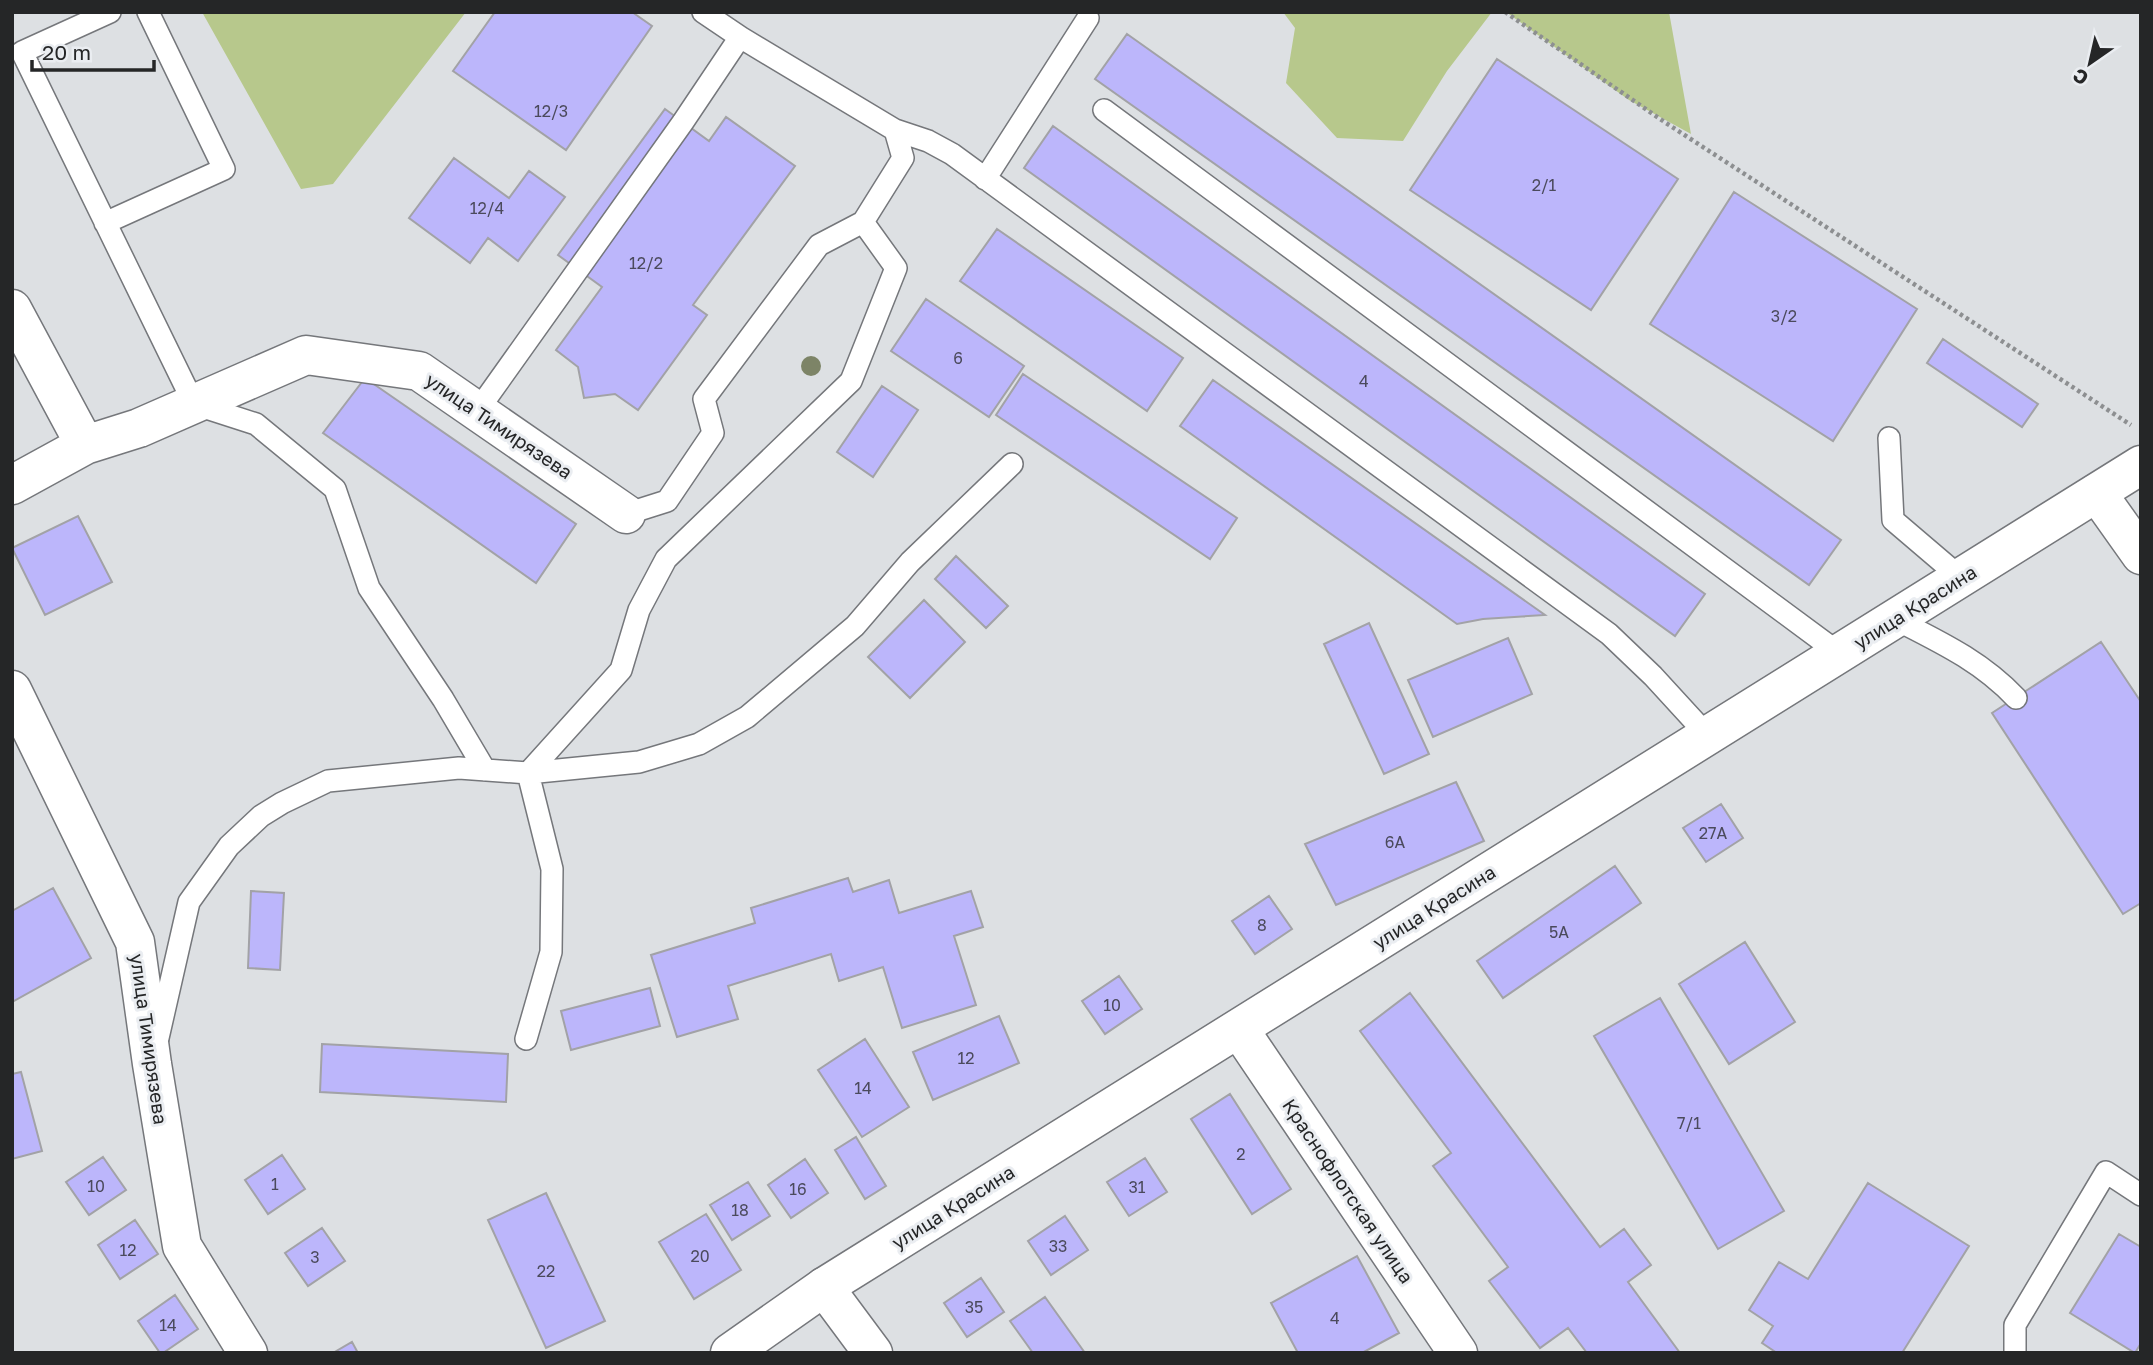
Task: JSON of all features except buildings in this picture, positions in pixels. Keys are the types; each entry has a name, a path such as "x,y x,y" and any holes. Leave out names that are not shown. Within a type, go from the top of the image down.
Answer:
{"street":[{"path":"12,309 85,445"},
{"name":"улица Тимирязева","path":"12,485 85,445 139,428 306,355 419,371 626,514"},
{"name":"улица Красина","path":"730,1353 824,1287 2141,465"},
{"path":"2097,493 2141,555"},
{"name":"улица Тимирязева","path":"12,690 135,942 182,1246 248,1353"},
{"name":"Краснофлотская улица","path":"1238,1030 1458,1353"},
{"path":"824,1287 873,1353"}],"lane":[{"path":"110,12 22,52 194,404 256,424 335,489 369,588 443,699 485,770"},
{"path":"105,223 224,169 148,12"},
{"path":"703,12 895,130 928,141 952,154 1609,634 1653,676 1708,736"},
{"path":"985,179 1088,18"},
{"path":"478,410 683,122 740,37"},
{"path":"1104,110 1840,654"},
{"path":"626,514 667,501 712,433 704,399 820,246 863,222 903,158 895,130"},
{"path":"528,773 621,670 639,610 666,559 851,381 896,268 863,222"},
{"path":"1889,438 1893,520 1961,578"},
{"path":"152,1064 189,902 229,846 261,816 328,781 459,768 528,773 639,762 699,744 747,717 855,626 910,562 1012,464"},
{"path":"1895,619 1968,657 2016,698"},
{"path":"526,1039 551,952 552,869 528,773"},
{"path":"2015,1353 2015,1325 2106,1172 2141,1195"}],"path":[{"path":"1505,12 1666,123 2134,427"}],"green space":[{"path":"202,12 466,12 333,184 301,189"},
{"path":"1283,12 1492,12 1447,71 1403,141 1337,138 1286,83 1295,28"},
{"path":"1506,12 1669,12 1691,134 1629,100"}]}
